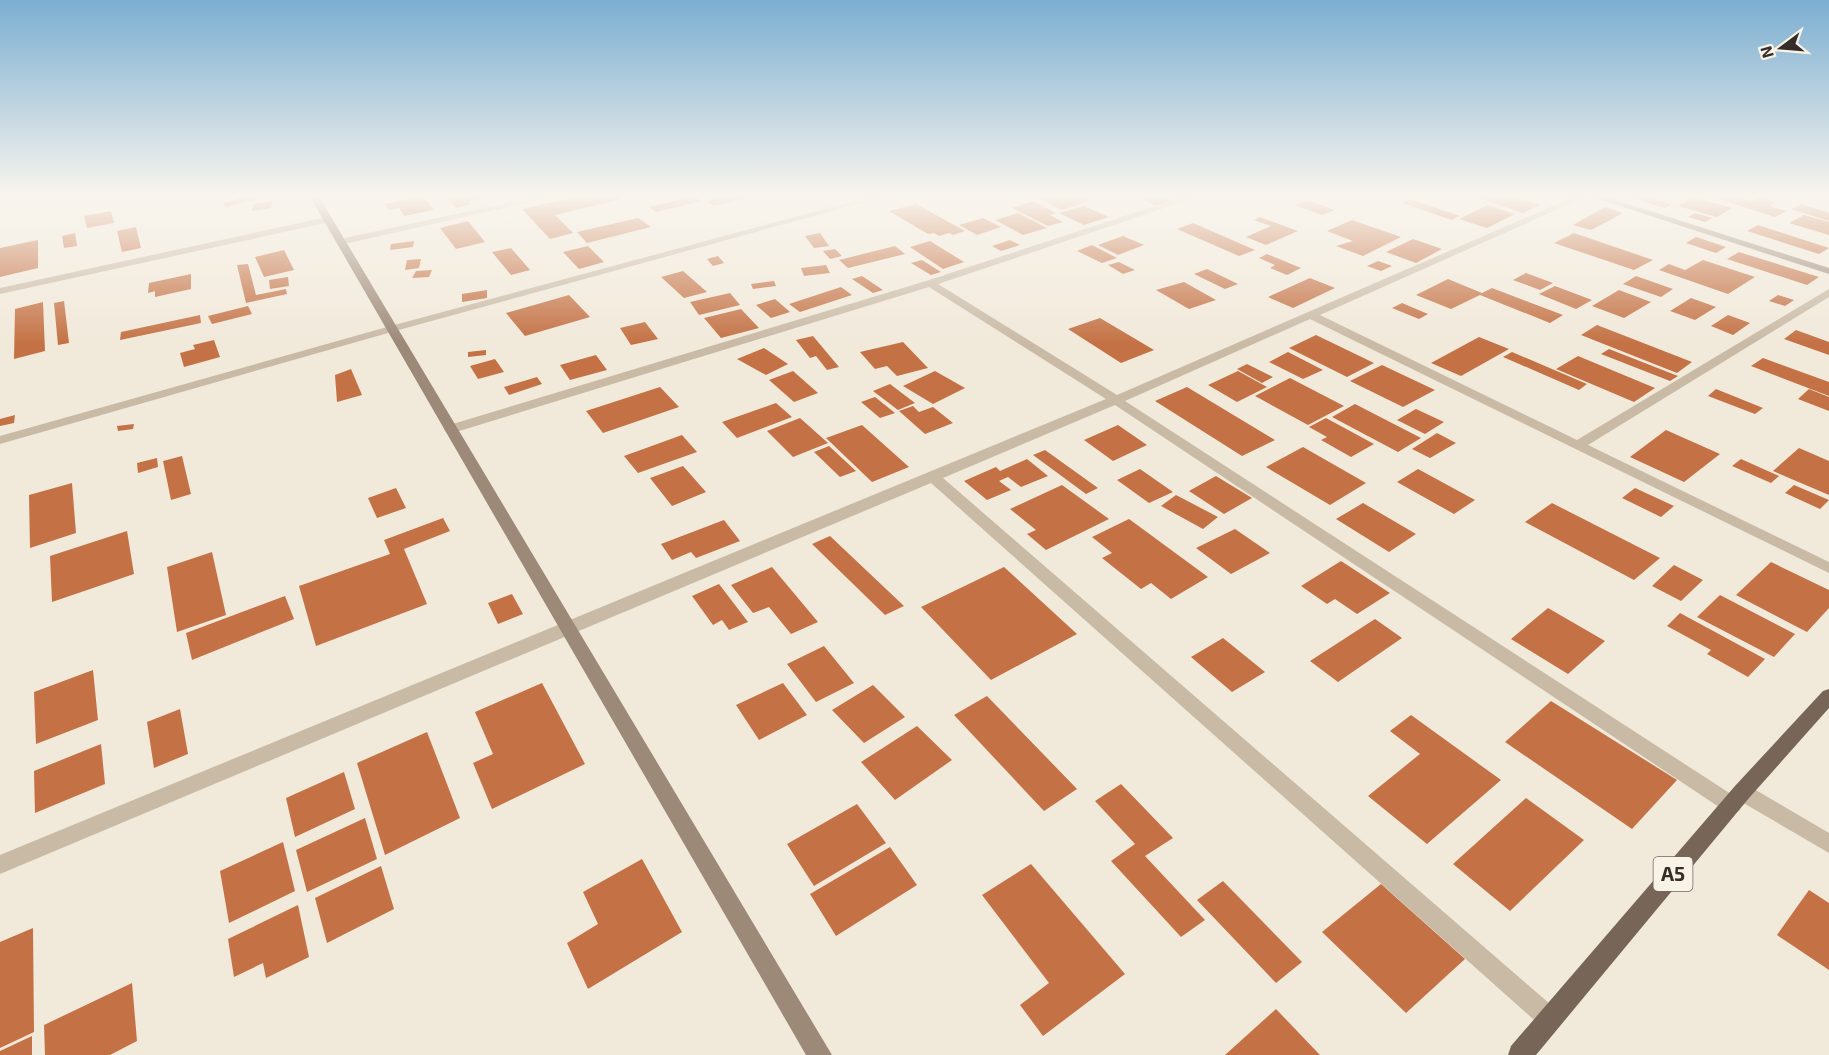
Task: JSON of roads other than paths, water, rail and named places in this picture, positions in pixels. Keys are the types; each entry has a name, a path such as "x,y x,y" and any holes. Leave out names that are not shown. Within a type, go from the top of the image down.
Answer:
{"main road":[{"name":"A5","path":"1520,1055 1737,798 1829,696"}],"street":[{"path":"0,291 215,244"},
{"path":"341,244 820,1055"},
{"path":"0,440 391,329 705,244"},
{"path":"451,429 930,283 1049,244"},
{"path":"0,865 931,475 1116,400 1476,244"},
{"path":"1744,244 1829,271"},
{"path":"930,283 1737,798 1829,844"},
{"path":"1578,445 1829,292"},
{"path":"1312,316 1829,568"},
{"path":"931,475 1550,1019"}]}
